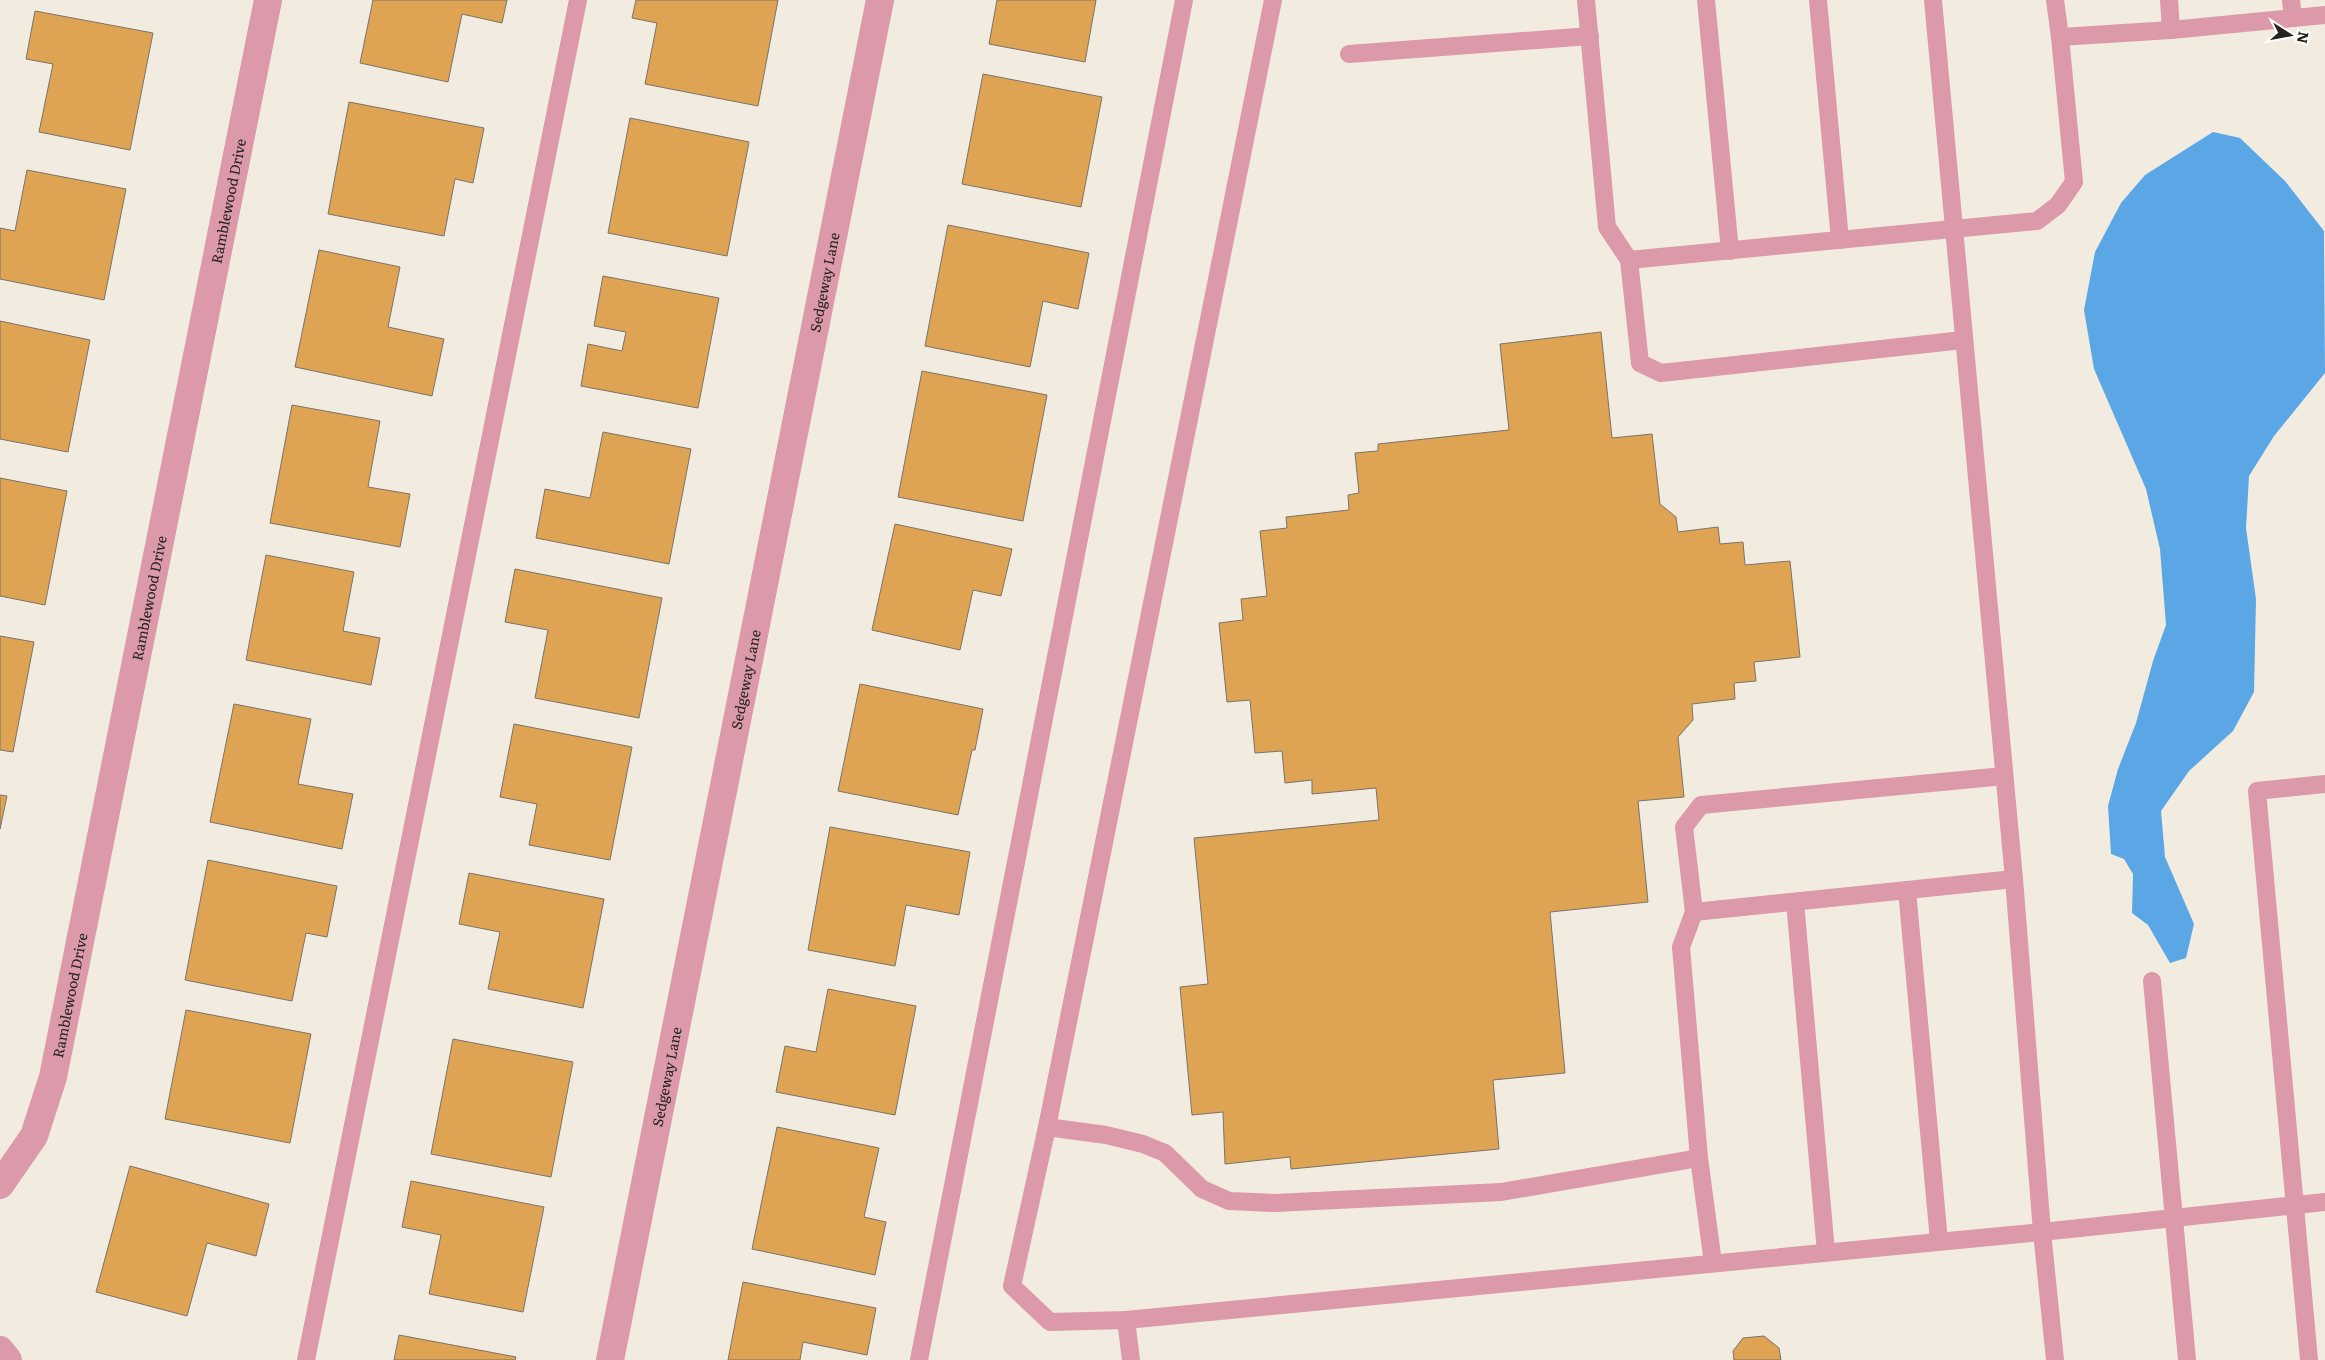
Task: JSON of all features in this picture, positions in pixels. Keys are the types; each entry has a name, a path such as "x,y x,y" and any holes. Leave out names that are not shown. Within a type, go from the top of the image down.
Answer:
{"street":[{"name":"Ramblewood Drive","path":"0,1185 34,1136 53,1077 268,0"},
{"name":"Sedgeway Lane","path":"610,1360 880,0"},
{"path":"0,1350 8,1360"}],"lane":[{"path":"306,1360 578,0"},
{"path":"918,1360 1184,0"},
{"path":"1273,0 1047,1127 1012,1286 1050,1322 1126,1320 2042,1232 2325,1202"},
{"path":"1586,0 1606,227 1629,260 1640,363 1661,373 1963,340"},
{"path":"1706,0 1730,251"},
{"path":"1818,0 1840,240"},
{"path":"1933,0 2014,879 2042,1232 2055,1360"},
{"path":"1629,260 2037,221 2058,205 2074,182 2055,0"},
{"path":"2169,0 2172,30"},
{"path":"2291,0 2293,18"},
{"path":"2060,37 2172,30 2325,15"},
{"path":"1349,54 1590,36"},
{"path":"1713,1263 1698,1158 1681,947 1694,912 1684,827 1701,805 2004,776"},
{"path":"2309,1360 2257,791 2325,784"},
{"path":"1694,912 2014,879"},
{"path":"1907,890 1939,1241"},
{"path":"1795,902 1826,1252"},
{"path":"2152,981 2187,1360"},
{"path":"1047,1127 1106,1135 1143,1144 1170,1157 1202,1189 1229,1201 1275,1203 1501,1192 1698,1158"},
{"path":"1126,1320 1131,1360"}],"water":[{"path":"2213,132 2240,138 2285,181 2324,231 2325,373 2274,436 2249,476 2246,528 2256,599 2254,692 2233,731 2189,771 2161,811 2165,857 2194,924 2186,958 2170,963 2148,925 2132,913 2133,874 2124,859 2111,854 2108,806 2118,769 2136,723 2153,661 2166,625 2160,549 2146,489 2094,369 2084,310 2095,252 2121,203 2145,175"}],"building":[{"path":"373,0 507,0 502,23 462,14 448,82 360,63"},
{"path":"636,0 778,0 758,106 645,84 657,23 632,18"},
{"path":"997,0 1096,0 1085,62 989,44"},
{"path":"35,11 153,33 130,150 39,132 53,64 26,59"},
{"path":"983,74 1102,97 1081,207 962,184"},
{"path":"349,102 484,128 473,183 455,179 444,236 328,214"},
{"path":"630,118 749,142 727,256 608,233"},
{"path":"27,170 126,189 104,300 0,279 0,228 15,231"},
{"path":"948,225 1089,253 1078,309 1043,301 1030,367 925,346"},
{"path":"319,250 400,267 388,327 444,339 432,396 295,367"},
{"path":"603,276 719,298 698,408 581,386 588,344 622,351 626,332 594,326"},
{"path":"0,321 90,340 68,452 0,439"},
{"path":"1601,332 1612,438 1652,434 1660,504 1676,517 1678,532 1718,527 1720,544 1743,542 1745,565 1790,561 1800,657 1754,662 1756,681 1734,683 1735,699 1692,704 1693,720 1678,737 1684,797 1638,801 1648,902 1550,912 1565,1073 1493,1080 1499,1149 1291,1169 1290,1157 1225,1164 1223,1112 1192,1115 1180,987 1208,984 1194,838 1379,820 1376,788 1312,794 1312,780 1285,783 1282,751 1255,753 1250,700 1227,702 1219,623 1243,620 1241,599 1267,596 1260,531 1287,528 1286,517 1349,510 1348,495 1359,493 1355,453 1378,451 1378,444 1509,430 1500,344"},
{"path":"922,371 1047,395 1023,521 898,497"},
{"path":"292,405 380,421 368,487 410,494 400,547 270,523"},
{"path":"603,432 691,449 669,564 536,538 545,489 590,498"},
{"path":"0,478 67,491 45,605 0,596"},
{"path":"895,524 1012,549 1001,596 973,590 960,650 872,630"},
{"path":"266,555 354,572 343,631 380,638 371,685 246,660"},
{"path":"515,569 662,598 639,718 535,698 548,630 505,622"},
{"path":"0,636 34,642 13,752 0,750"},
{"path":"860,684 983,709 975,750 972,750 958,815 838,791"},
{"path":"234,704 311,719 298,784 353,794 342,849 210,822"},
{"path":"514,724 632,747 610,860 529,845 537,804 500,797"},
{"path":"0,795 7,796 0,829"},
{"path":"830,827 970,852 959,915 906,905 895,966 808,950"},
{"path":"208,860 337,886 327,937 306,933 292,1001 185,980"},
{"path":"469,873 604,899 583,1008 488,989 500,932 459,924"},
{"path":"828,989 916,1006 895,1115 776,1092 785,1046 816,1052"},
{"path":"186,1010 311,1034 290,1143 165,1119"},
{"path":"453,1039 573,1062 551,1177 431,1154"},
{"path":"777,1127 879,1148 864,1217 886,1222 875,1275 752,1249"},
{"path":"130,1166 269,1204 256,1256 207,1243 187,1316 96,1292"},
{"path":"411,1181 544,1207 523,1312 429,1294 441,1235 402,1227"},
{"path":"743,1282 876,1308 867,1355 803,1342 800,1360 728,1360"},
{"path":"399,1335 516,1357 515,1360 394,1360"},
{"path":"1764,1336 1779,1348 1781,1360 1734,1360 1733,1351 1743,1338"}]}
